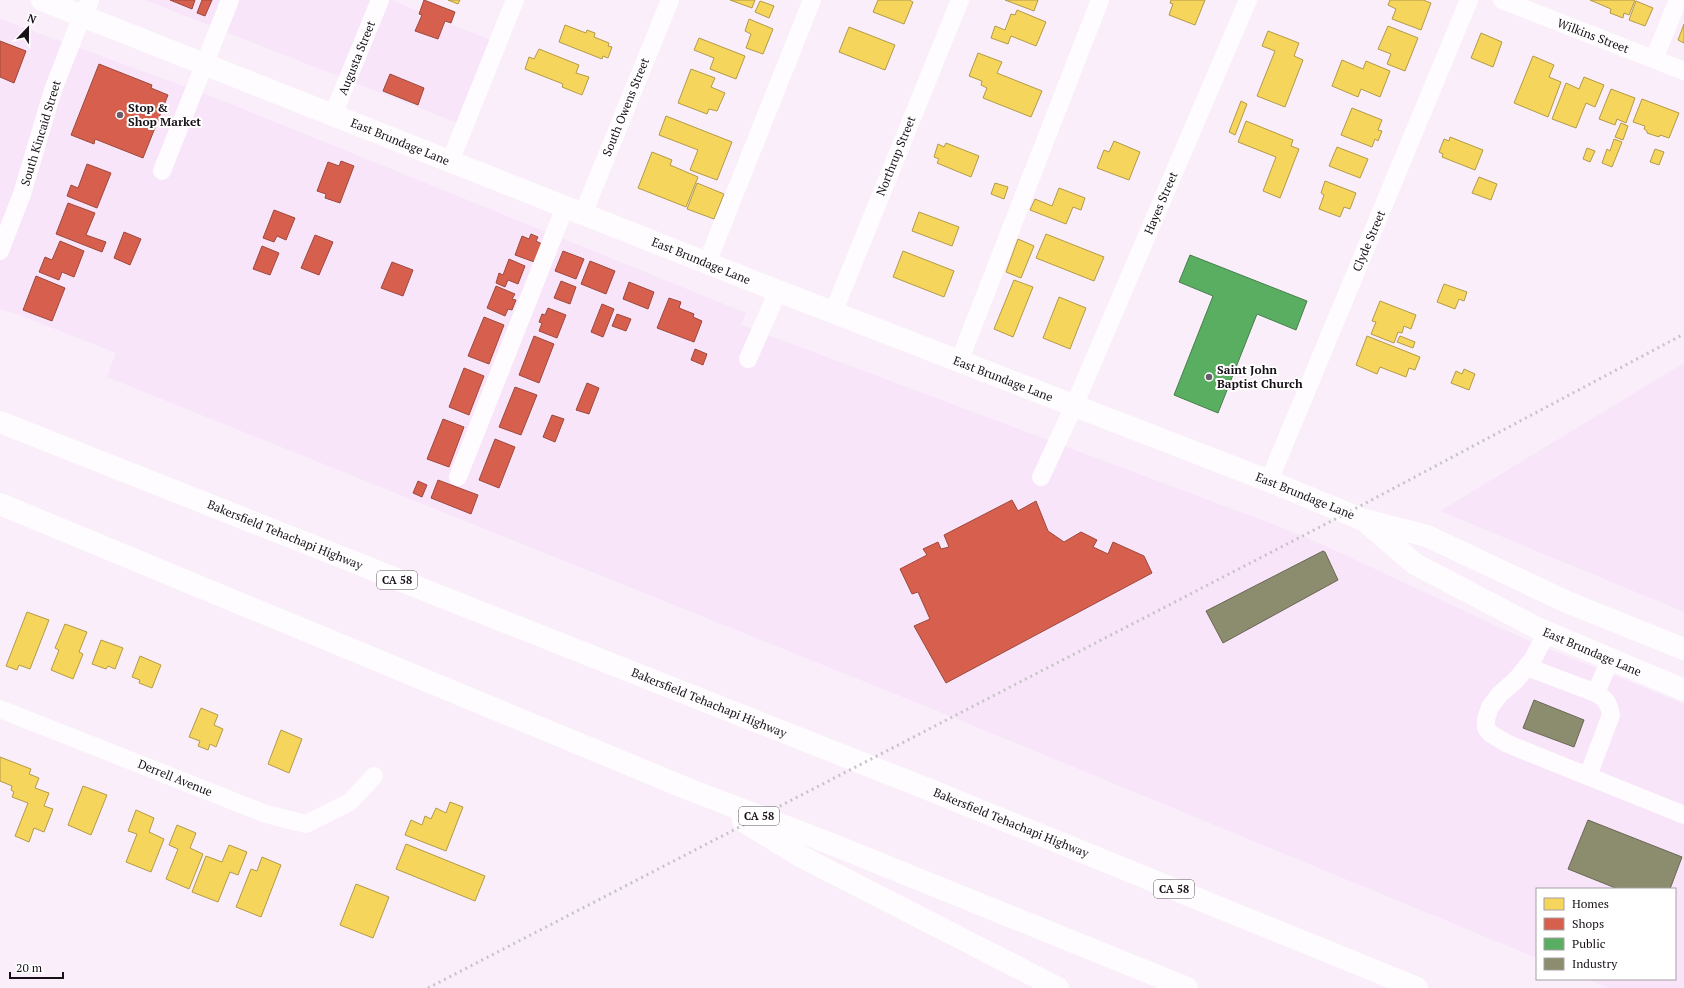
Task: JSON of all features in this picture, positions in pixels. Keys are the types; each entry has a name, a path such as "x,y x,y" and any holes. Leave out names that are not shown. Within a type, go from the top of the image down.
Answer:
{"main road":[{"name":"East Brundage Lane","path":"42,0 87,8 203,64 833,313 1268,481 1361,519 1427,536 1567,602 1684,649"},
{"name":"Bakersfield Tehachapi Highway","path":"0,422 930,790 1417,988"},
{"name":"CA 58","path":"0,504 688,789 829,843 1186,988"},
{"name":"East Brundage Lane","path":"1361,519 1415,564 1547,632 1684,690"},
{"path":"688,789 802,857 1058,988"}],"street":[{"path":"162,171 203,64 230,0"},
{"name":"Augusta Street","path":"333,115 380,0"},
{"path":"450,162 516,0"},
{"name":"South Owens Street","path":"458,477 574,210 670,0"},
{"path":"707,263 812,0"},
{"name":"Northrup Street","path":"833,313 960,0"},
{"path":"959,362 1100,0"},
{"name":"Hayes Street","path":"1041,477 1074,406 1248,0"},
{"name":"Clyde Street","path":"1268,481 1469,0"},
{"name":"Wilkins Street","path":"1502,0 1537,6 1684,71"},
{"path":"1654,59 1678,0"},
{"name":"South Kincaid Street","path":"0,251 22,194 53,90 76,31 87,8"},
{"path":"748,359 778,291"},
{"path":"1547,632 1533,659 1516,680 1500,694 1490,707 1486,719 1486,728 1491,734 1508,744 1684,816"},
{"path":"1596,693 1610,659"},
{"path":"1527,666 1596,693 1604,698 1609,705 1611,715 1588,776"},
{"name":"Derrell Avenue","path":"0,709 266,814 306,824 350,802 374,776"}],"shaded area":[{"path":"145,0 391,0 498,43 465,126"},
{"path":"0,19 216,98 746,313 741,325 1286,529 1330,548 1522,638 1684,704 1684,988 1609,988 1589,980 1676,980 1676,888 1536,888 1536,958 955,718 107,377 116,353 17,314 0,309"},
{"path":"1684,363 1684,612 1440,511"}],"building: Homes":[{"path":"448,0 460,0 458,4"},
{"path":"730,0 755,0 752,8"},
{"path":"878,0 909,0 913,2 904,24 873,12"},
{"path":"1005,0 1038,0 1034,11"},
{"path":"1171,0 1205,0 1195,25 1169,15 1173,4 1170,3"},
{"path":"1390,0 1423,0 1431,3 1421,30 1392,19 1396,9 1388,5"},
{"path":"1590,0 1635,0 1629,15 1624,13 1623,18 1610,13 1611,9"},
{"path":"760,1 774,6 769,18 755,12"},
{"path":"1636,1 1653,8 1645,26 1629,20"},
{"path":"1017,10 1046,22 1036,46 1011,36 1008,44 991,38 995,26 1005,30 1011,14 1015,15"},
{"path":"749,19 773,29 763,54 746,48 751,34 745,31"},
{"path":"1684,24 1684,43 1678,40"},
{"path":"565,25 586,33 587,30 595,33 594,37 609,43 608,46 612,47 608,58 603,56 602,59 559,42"},
{"path":"1388,26 1418,38 1405,71 1387,64 1391,54 1378,49"},
{"path":"849,27 895,45 885,70 839,52"},
{"path":"1268,31 1299,43 1294,56 1303,60 1285,107 1257,96 1275,51 1262,46"},
{"path":"1481,33 1502,42 1493,67 1471,58"},
{"path":"699,38 745,56 736,79 710,69 714,58 694,50"},
{"path":"539,49 579,65 576,73 589,77 582,95 562,87 563,84 525,69 529,57 534,59"},
{"path":"978,53 1002,62 997,73 1042,91 1031,117 983,98 987,88 981,85 982,81 969,76"},
{"path":"1533,56 1554,65 1549,77 1561,82 1548,117 1514,103"},
{"path":"1342,60 1363,69 1366,61 1390,71 1380,97 1361,89 1358,97 1332,86"},
{"path":"691,69 715,78 711,87 725,93 717,111 709,109 707,114 678,103"},
{"path":"1584,77 1604,85 1595,107 1586,103 1576,128 1552,119 1566,83 1579,89"},
{"path":"1611,89 1635,98 1626,123 1617,119 1615,125 1599,119"},
{"path":"1642,99 1679,113 1669,138 1660,135 1659,137 1647,133 1644,129 1645,126 1633,122"},
{"path":"1241,101 1247,104 1235,135 1229,132"},
{"path":"1352,108 1382,120 1378,130 1382,131 1378,141 1375,139 1372,147 1341,135"},
{"path":"666,116 732,142 717,180 690,170 698,150 659,135"},
{"path":"1246,121 1293,140 1291,146 1299,149 1280,198 1263,191 1276,157 1238,142"},
{"path":"1621,123 1628,126 1623,140 1615,137"},
{"path":"1450,137 1483,150 1475,170 1442,157 1443,154 1439,152 1444,139 1449,141"},
{"path":"1614,139 1622,142 1612,167 1602,163 1607,149 1610,151"},
{"path":"1114,141 1140,152 1129,180 1097,168 1104,150 1109,152"},
{"path":"946,143 979,156 971,177 937,163 939,159 934,157 938,144 944,147"},
{"path":"1337,147 1368,159 1360,178 1329,166"},
{"path":"1587,148 1595,151 1590,162 1583,159"},
{"path":"1655,149 1664,152 1659,165 1650,162"},
{"path":"652,152 672,160 670,165 698,177 686,207 638,188"},
{"path":"1479,177 1497,184 1491,200 1472,193"},
{"path":"1325,181 1356,193 1350,209 1344,207 1340,217 1319,209 1324,195 1321,193"},
{"path":"697,183 724,194 714,219 687,209"},
{"path":"995,183 1008,187 1004,199 991,194"},
{"path":"1059,188 1085,198 1081,210 1073,207 1066,224 1030,210 1035,199 1052,206"},
{"path":"919,212 959,227 952,246 912,231"},
{"path":"1046,234 1104,257 1094,281 1036,258"},
{"path":"1018,239 1034,246 1021,278 1006,272"},
{"path":"903,251 954,271 944,297 893,277"},
{"path":"1014,280 1033,287 1013,337 994,329"},
{"path":"1444,284 1467,292 1464,301 1459,299 1455,309 1437,302"},
{"path":"1059,297 1086,308 1070,349 1043,338"},
{"path":"1380,301 1416,315 1411,329 1404,326 1402,333 1398,332 1394,343 1371,334 1376,322 1372,321"},
{"path":"1367,336 1420,357 1415,370 1409,368 1406,377 1380,367 1377,374 1356,365"},
{"path":"1400,336 1415,342 1413,348 1397,342"},
{"path":"1464,369 1475,374 1469,390 1451,383 1456,371 1462,374"},
{"path":"27,612 49,620 30,669 19,665 17,670 6,666"},
{"path":"65,624 87,632 79,652 83,654 73,679 51,670 59,650 55,648"},
{"path":"101,640 123,648 115,669 108,666 106,669 92,664"},
{"path":"140,656 161,665 152,688 139,683 140,680 132,677"},
{"path":"201,708 218,715 214,725 223,729 216,747 210,744 208,750 198,746 200,741 189,737"},
{"path":"281,730 302,739 289,773 268,764"},
{"path":"0,757 31,769 29,774 39,778 35,788 49,793 44,806 53,809 44,832 34,828 29,842 15,836 28,803 12,797 14,792 11,790 12,786 0,781"},
{"path":"83,786 107,795 91,835 68,825"},
{"path":"450,802 463,807 446,851 405,835 411,820 422,825 425,816 431,819 436,808 446,813"},
{"path":"136,810 154,818 149,832 164,839 151,872 126,862 137,834 128,831"},
{"path":"177,825 196,833 190,848 203,854 189,889 166,879 178,849 169,845"},
{"path":"406,844 485,876 475,901 396,869"},
{"path":"229,845 247,852 238,875 230,872 218,902 192,892 206,856 222,862"},
{"path":"262,857 281,865 261,917 236,907 251,869 257,871"},
{"path":"356,884 389,897 373,938 340,925"}],"building: Shops":[{"path":"170,0 195,0 192,9"},
{"path":"202,0 212,0 205,16 197,13"},
{"path":"424,0 455,12 451,23 445,21 438,39 415,31 422,15 419,14"},
{"path":"0,41 26,51 14,83 0,77"},
{"name":"Stop & Shop Market","path":"99,64 152,85 151,88 168,95 143,158 95,139 94,144 71,135"},
{"path":"390,74 424,88 418,105 383,91"},
{"path":"341,161 354,166 340,203 325,198 326,194 317,191 328,162 339,166"},
{"path":"87,164 111,173 97,208 67,196 71,185 78,188"},
{"path":"68,203 95,213 86,235 106,242 102,252 56,234"},
{"path":"274,210 295,218 286,240 277,236 274,242 263,238"},
{"path":"124,232 141,239 130,265 114,258"},
{"path":"531,234 538,237 536,241 544,245 537,263 515,255 522,236 529,239"},
{"path":"315,235 333,242 319,275 301,268"},
{"path":"60,241 84,251 74,277 62,272 59,280 39,272 45,257 52,260"},
{"path":"262,246 279,253 270,275 253,269"},
{"path":"563,251 584,259 576,279 555,271"},
{"path":"509,259 525,266 518,284 508,280 505,287 496,283 499,273 503,275"},
{"path":"590,261 615,271 606,294 581,284"},
{"path":"392,262 413,270 403,296 381,288"},
{"path":"36,276 65,288 52,321 23,310"},
{"path":"561,281 576,287 570,304 554,298"},
{"path":"629,282 654,292 648,309 623,299"},
{"path":"496,286 515,294 512,299 516,300 512,310 508,309 505,316 487,308"},
{"path":"669,298 681,302 679,308 694,314 693,317 702,321 694,342 657,328"},
{"path":"602,304 614,309 603,337 591,332"},
{"path":"548,308 566,315 557,338 539,331 542,323 539,322 542,314 545,315"},
{"path":"617,314 631,319 626,331 612,326"},
{"path":"484,317 504,325 489,364 468,356"},
{"path":"534,336 554,344 539,383 519,375"},
{"path":"695,349 707,354 703,365 691,360"},
{"path":"464,368 484,376 469,415 449,407"},
{"path":"587,383 599,388 589,414 576,410"},
{"path":"515,387 537,395 521,435 499,427"},
{"path":"552,415 564,419 555,442 543,437"},
{"path":"443,419 464,427 449,467 427,459"},
{"path":"495,439 515,447 499,488 479,480"},
{"path":"438,480 478,495 471,514 431,498"},
{"path":"418,481 427,485 422,497 413,493"},
{"path":"1012,500 1018,511 1036,501 1048,531 1064,542 1081,532 1097,540 1093,547 1108,554 1113,542 1144,556 1152,573 946,683 914,626 930,619 918,592 912,594 900,569 927,555 923,549 938,542 941,549 949,547 944,535"}],"building: Public":[{"path":"1190,255 1307,301 1296,330 1257,314 1218,413 1174,395 1213,296 1179,282"}],"building: Industry":[{"path":"1323,551 1325,552 1338,580 1223,643 1206,611"},
{"path":"1534,700 1584,720 1574,747 1523,728"},
{"path":"1588,820 1682,857 1670,888 1616,888 1568,869"}],"railway":[{"path":"428,988 1347,513 1684,334"}],"place":[{"name":"Stop & Shop Market","path":"120,115"},
{"name":"Saint John Baptist Church","path":"1209,377"}]}
